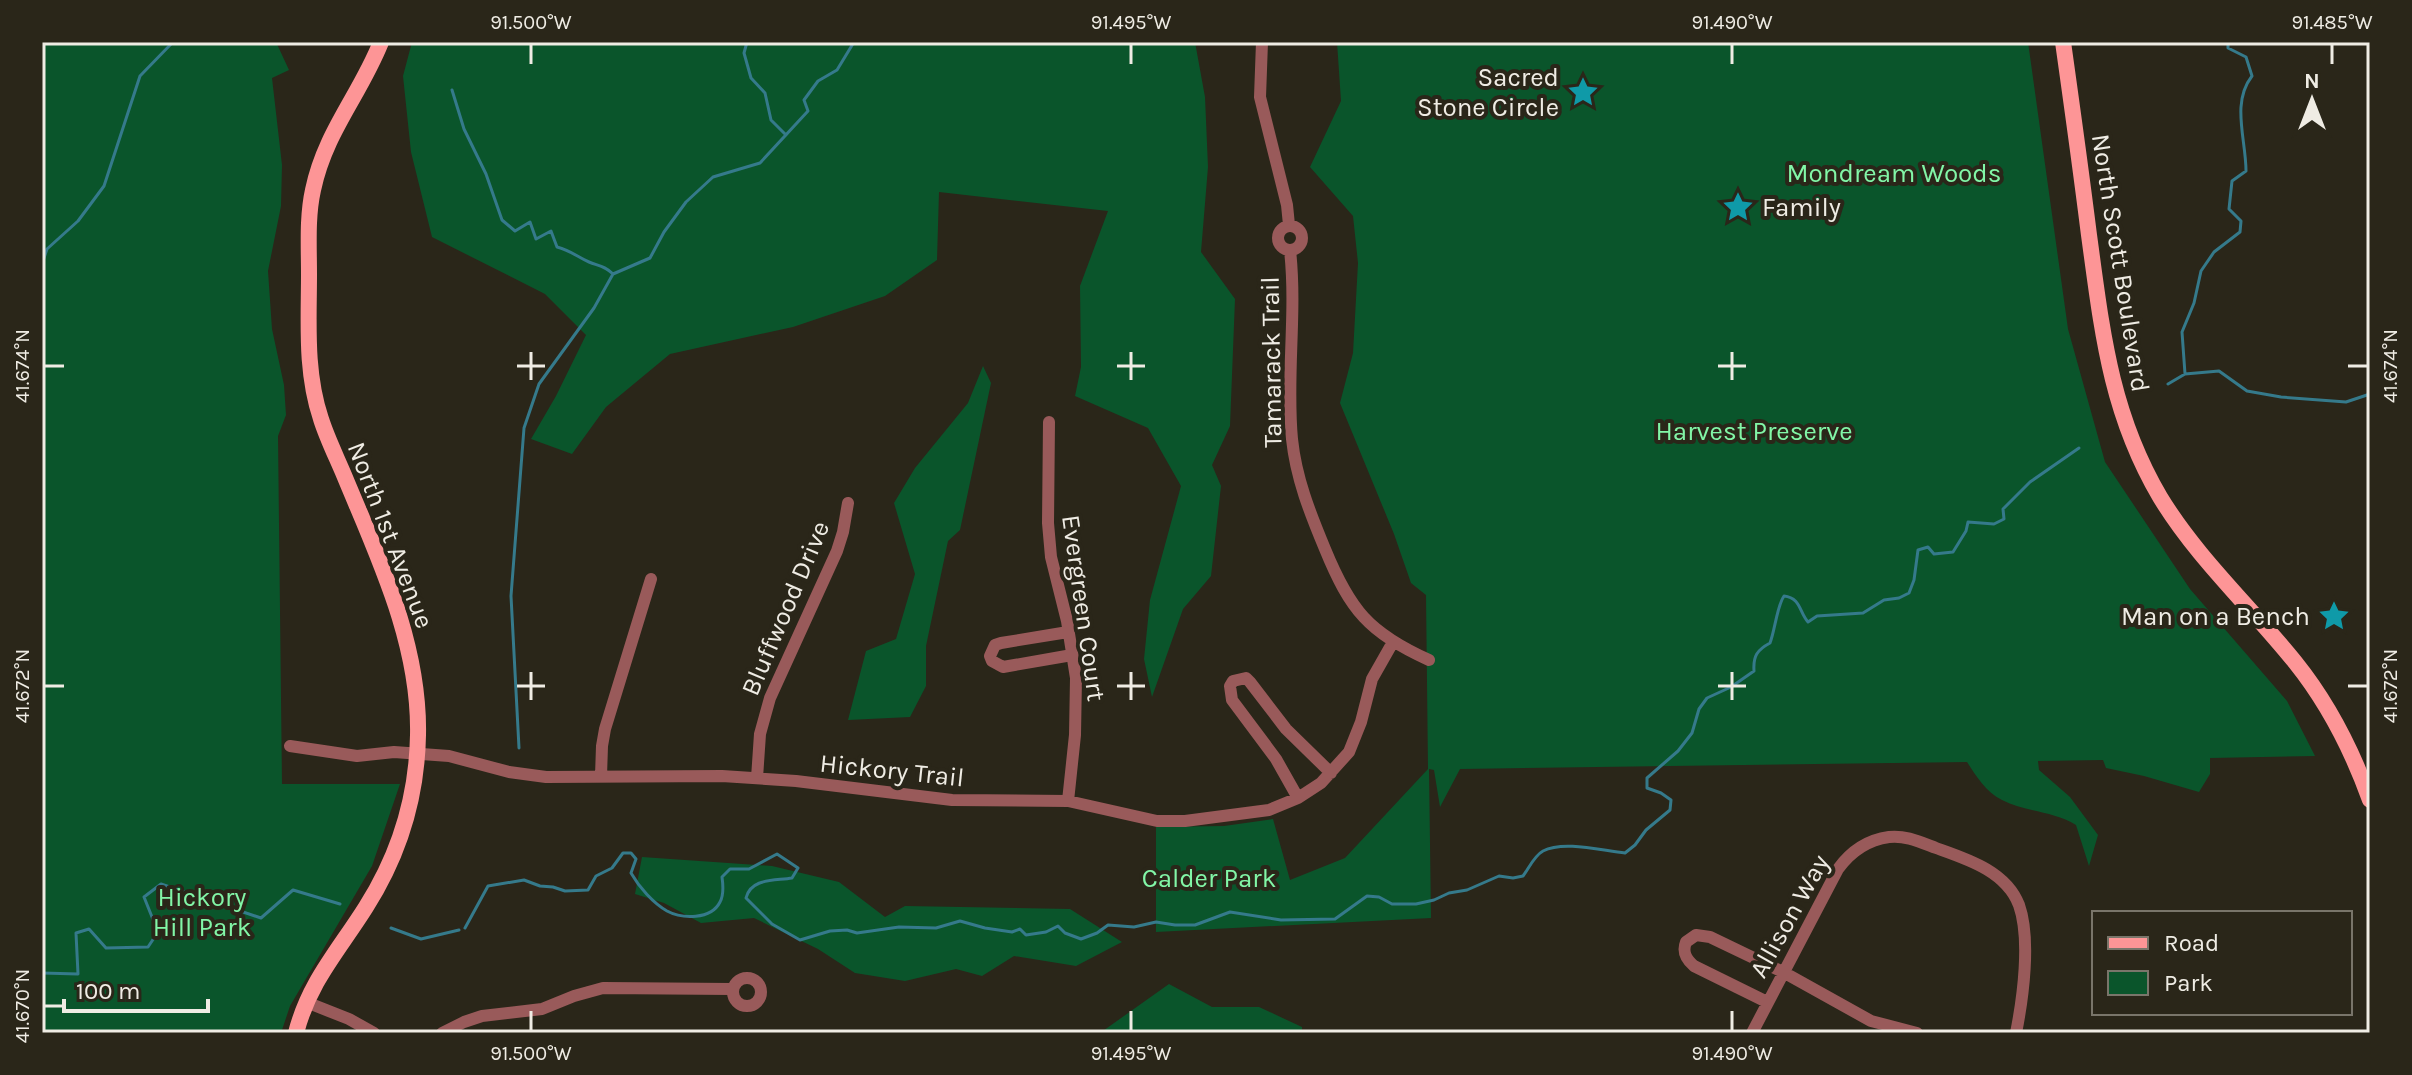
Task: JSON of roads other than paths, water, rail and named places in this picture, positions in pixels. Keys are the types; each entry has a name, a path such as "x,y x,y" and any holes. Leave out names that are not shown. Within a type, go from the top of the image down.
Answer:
{"main road":[{"name":"North 1st Avenue","path":"296,1033 306,1002 323,969 368,905 386,872 407,815 417,754 417,710 407,643 385,574 321,419 312,385 309,345 309,214 312,191 327,143 365,78 381,42"},
{"name":"North Scott Boulevard","path":"2063,42 2104,344 2111,377 2131,437 2155,488 2182,530 2314,688 2349,747 2370,800"}],"street":[{"name":"Tamarack Trail","path":"1262,42 1260,97 1287,205 1289,225 1280,230 1277,237 1281,247 1290,250 1291,419 1298,477 1350,603 1393,642 1429,660"},
{"name":"Evergreen Court","path":"1049,422 1051,557 1068,632 1077,701 1068,801"},
{"name":"Bluffwood Drive","path":"757,778 764,716 837,551 848,503"},
{"path":"601,776 605,729 651,579"},
{"path":"1068,632 1001,643 995,645 990,656 992,661 1003,667 1072,655"},
{"name":"Hickory Trail","path":"290,746 357,756 394,752 460,759 530,776 757,778 952,800 1068,801 1171,822 1207,819 1269,810 1298,798 1321,783 1353,744 1372,679 1393,642"},
{"path":"1298,798 1276,759 1232,700 1230,686 1233,681 1246,678 1286,729 1331,773"},
{"name":"Allison Way","path":"1752,1033 1847,856 1858,848 1891,837 1914,840 1973,861 2010,888 2023,924 2025,968 2016,1033"},
{"path":"1767,1002 1694,966 1687,960 1686,942 1691,937 1703,935 1783,972 1871,1021 1917,1033"},
{"path":"442,1033 482,1016 542,1009 603,988 732,989"},
{"path":"306,1002 374,1033"}],"waterway":[{"path":"42,264 47,249 78,221 104,186 140,76 173,42"},
{"path":"747,42 744,53 751,78 765,93 771,120 786,135"},
{"path":"519,748 511,596 524,428 539,384 594,308 613,274 650,258 686,202 713,177 760,163 808,111 804,100 818,81 837,70 854,42"},
{"path":"2185,374 2182,332 2194,303 2201,271 2214,252 2240,232 2241,221 2229,209 2232,181 2246,171 2241,109 2242,98 2252,76 2246,57 2228,48 2228,42"},
{"path":"452,90 464,129 486,174 502,220 515,231 530,222 536,239 551,231 557,247 613,274"},
{"path":"2168,384 2185,374 2219,371 2247,391 2281,397 2346,402 2370,394"},
{"path":"465,928 488,886 524,880 565,891 588,890 596,876 612,868 623,853 631,853 636,859 631,873 642,889 667,911 680,916 710,912 720,902 722,877 730,869 749,869 777,854 798,868 792,878 758,884 746,898 772,924 800,940 830,931 857,933 899,927 936,928 960,921 1012,932 1020,929 1026,935 1046,932 1058,926 1065,933 1081,939 1108,925 1134,927 1156,922 1195,925 1230,912 1281,920 1335,919 1367,896 1379,897 1392,904 1416,904 1467,890 1499,876 1523,876 1537,856 1552,848 1572,846 1625,853 1670,810 1671,800 1647,788 1647,778 1678,751 1692,733 1699,709 1707,698 1731,687 1754,671 1757,654 1770,643 1784,596 1797,602 1808,622 1817,616 1863,613 1884,600 1909,593 1918,550 1928,547 1934,554 1953,552 1968,522 1994,524 2004,519 2003,509 2030,482 2079,448"},
{"path":"42,973 78,974 76,933 89,929 106,948 148,947 158,932 144,897 161,884 261,918 293,890 340,904"},
{"path":"391,928 421,939 459,930"}],"place":[{"name":"Sacred Stone Circle","path":"1583,92"},
{"name":"Family","path":"1738,207"},
{"name":"Man on a Bench","path":"2334,616"}],"park label":[{"name":"Mondream Woods","path":"1894,173"},
{"name":"Harvest Preserve","path":"1754,431"},
{"name":"Calder Park","path":"1209,878"},
{"name":"Hickory Hill Park","path":"202,912"}]}
